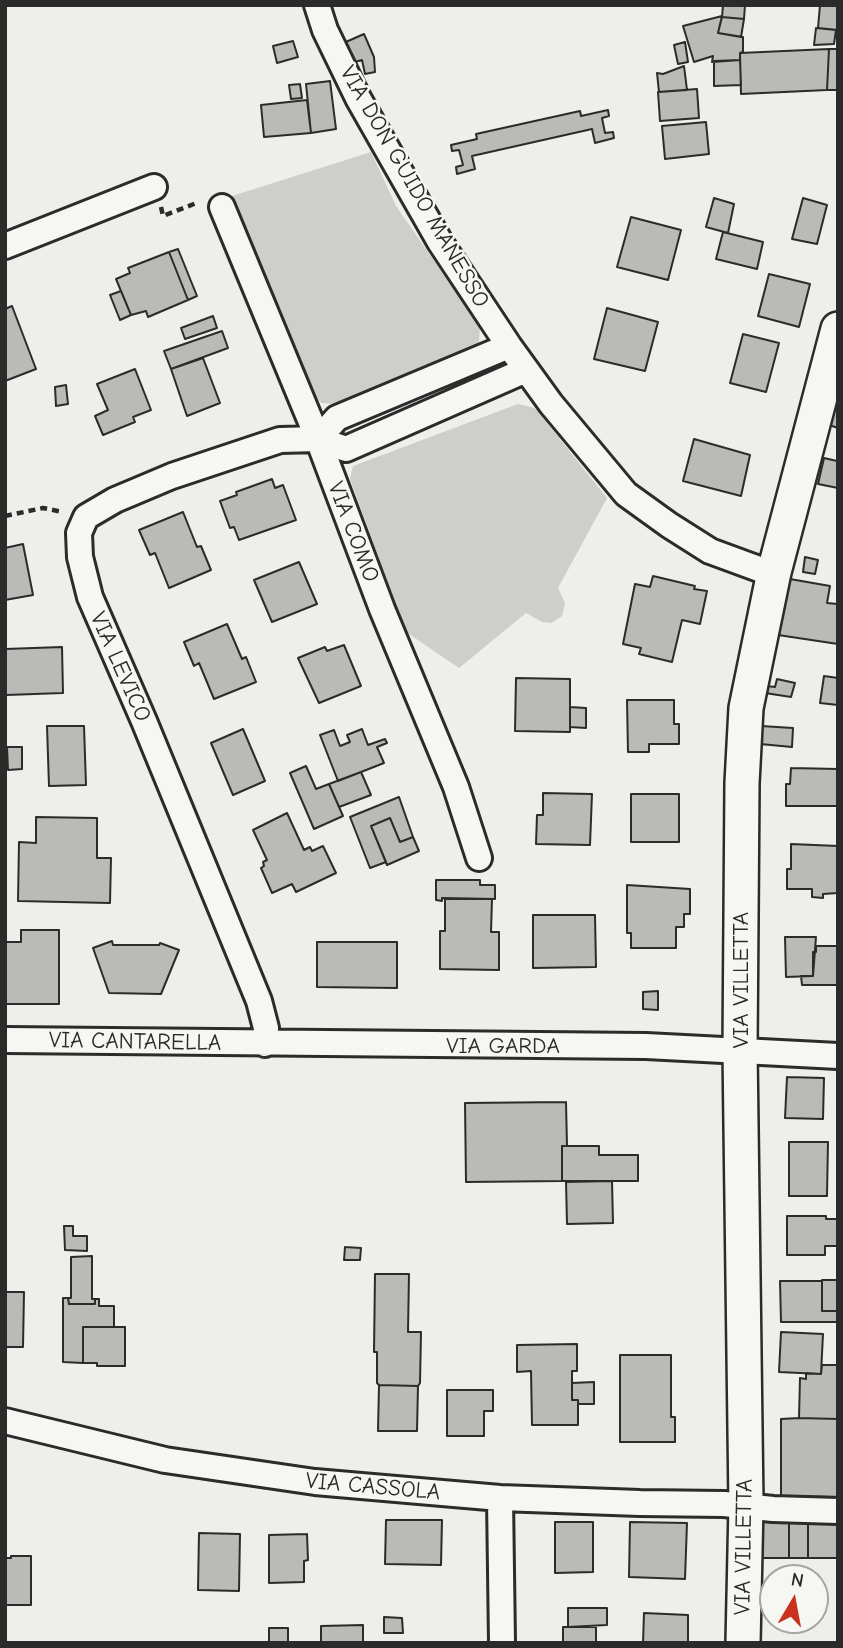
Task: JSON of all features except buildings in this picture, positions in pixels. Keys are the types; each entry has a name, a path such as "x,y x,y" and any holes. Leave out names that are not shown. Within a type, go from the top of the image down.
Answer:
{"street":[{"name":"VIA DON GUIDO MANESSO","path":"317,5 325,30 358,98 440,242 551,404 626,494 710,551 774,572"},
{"path":"5,246 154,187"},
{"name":"VIA COMO","path":"222,207 318,439 382,609 456,787 479,859"},
{"name":"VIA VILLETTA","path":"743,1643 746,1505 740,1050 742,783 746,708 774,572 838,328"},
{"path":"318,439 337,418 509,346"},
{"path":"86,517 115,500 172,476 280,440 318,439 346,449 526,370"},
{"name":"VIA LEVICO","path":"86,517 79,533 80,558 90,597 259,1001 266,1028 265,1044"},
{"name":"VIA CANTARELLA","path":"5,1040 265,1044"},
{"name":"VIA GARDA","path":"265,1044 646,1046 838,1056"},
{"name":"VIA CASSOLA","path":"5,1421 165,1460 315,1482 500,1498 746,1505 773,1509 838,1511"},
{"path":"500,1498 502,1643"}],"path":[{"path":"154,187 163,216 217,195 222,207"},
{"path":"5,516 43,508 86,517"}],"shaded area":[{"path":"371,152 396,206 480,327 479,341 472,352 335,404 322,403 314,397 229,197"},
{"path":"518,404 535,408 607,498 558,588 565,603 562,616 551,623 542,622 526,613 459,668 406,632 350,479 353,466"}]}
